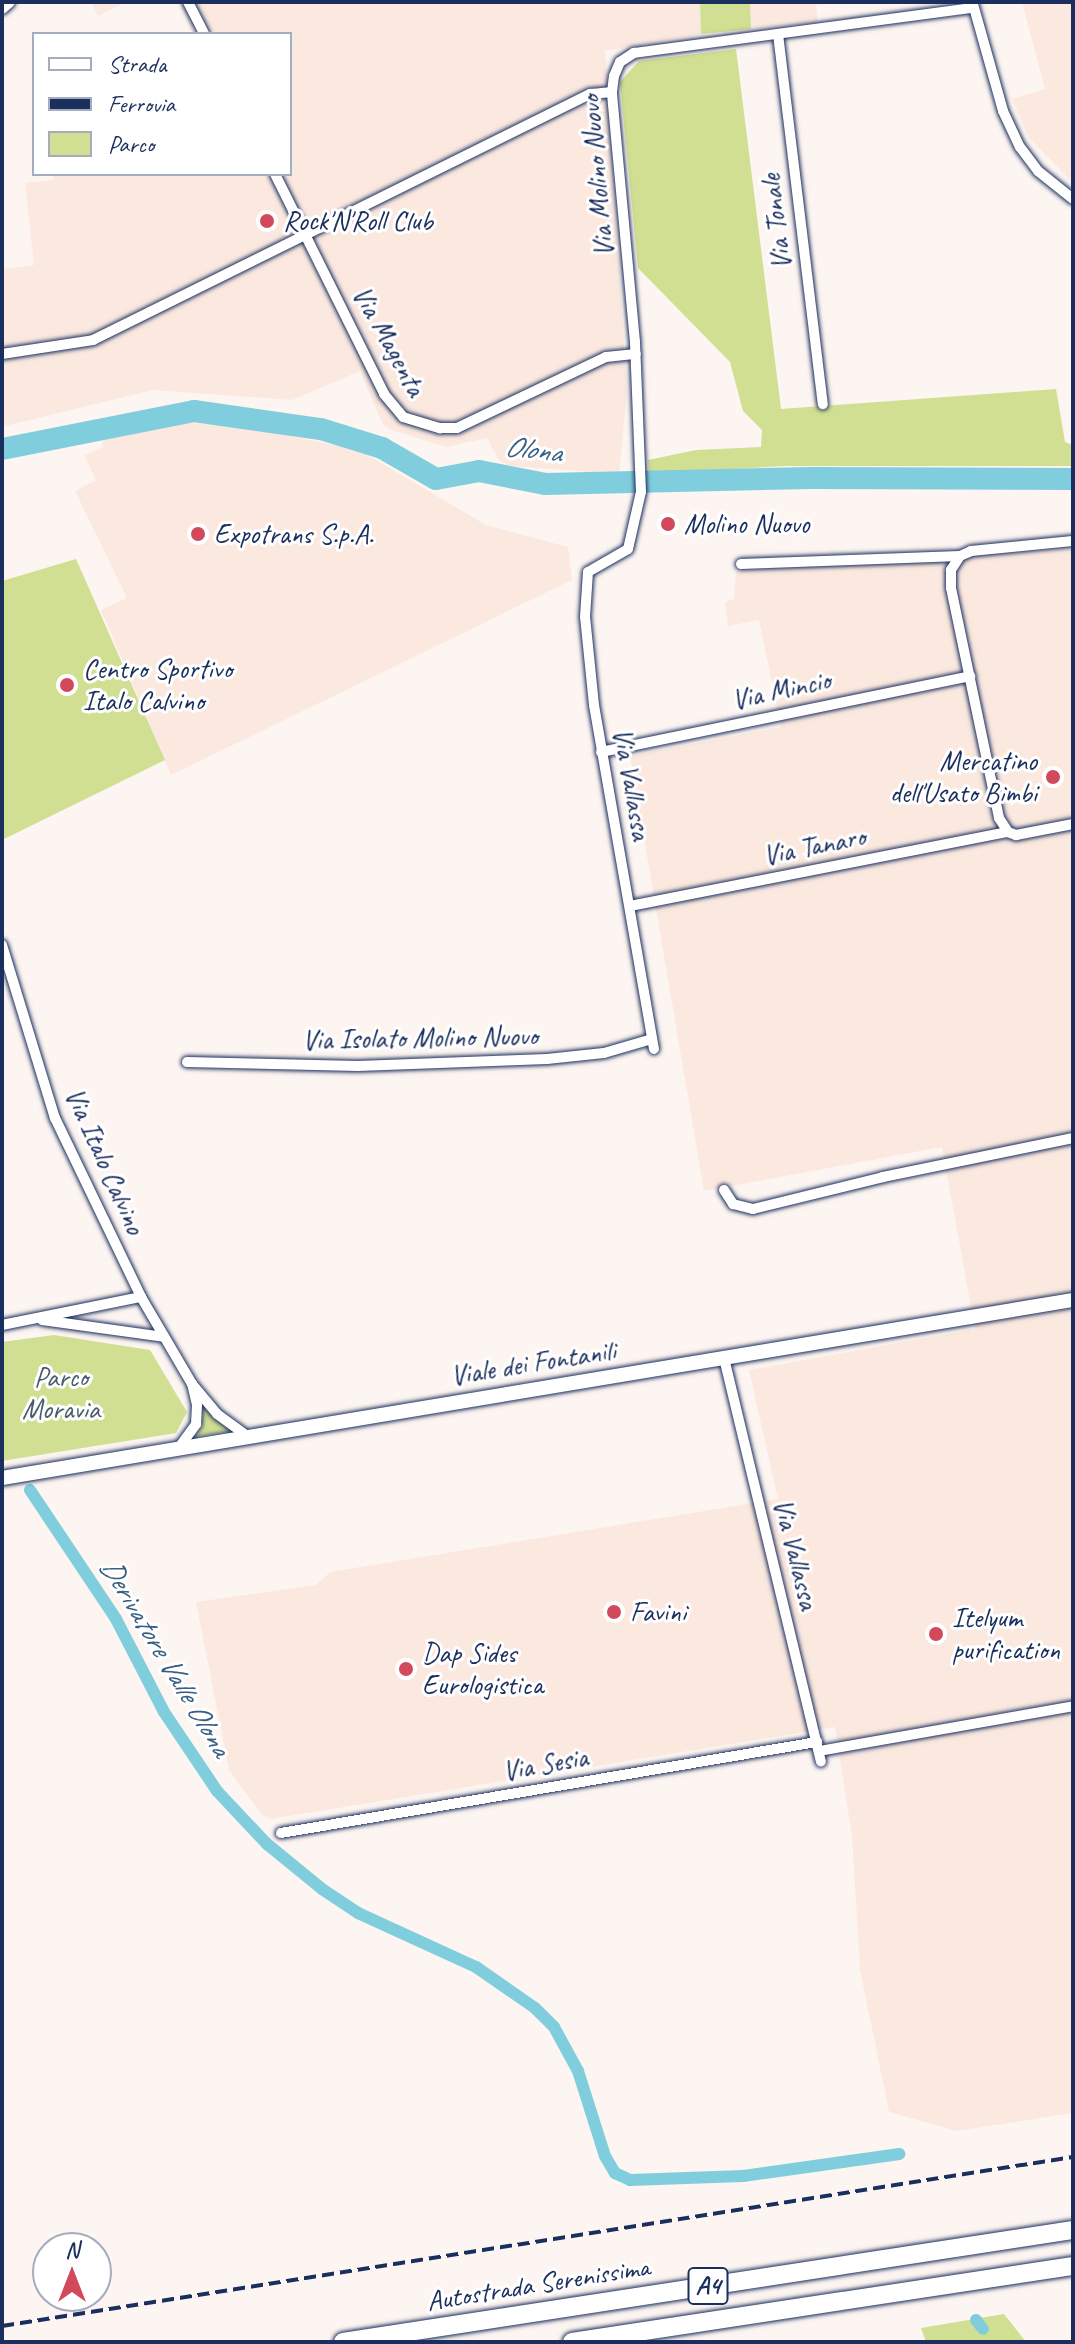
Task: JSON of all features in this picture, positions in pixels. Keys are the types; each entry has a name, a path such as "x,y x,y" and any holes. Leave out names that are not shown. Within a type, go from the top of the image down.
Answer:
{"highway":[{"name":"Autostrada Serenissima","path":"343,2342 1073,2230"},
{"name":"A4","path":"572,2342 1073,2266"}],"main road":[{"name":"Viale dei Fontanili","path":"2,1478 1073,1300"}],"street":[{"path":"2,8 9,2"},
{"path":"188,2 203,32"},
{"path":"973,5 1003,111 1020,147 1038,171 1073,199"},
{"name":"Via Molino Nuovo","path":"628,549 641,492 641,471 636,354 612,92 617,68 634,53 973,5"},
{"name":"Via Tonale","path":"778,34 823,404"},
{"path":"2,354 93,340 590,94 612,92"},
{"name":"Via Magenta","path":"276,176 389,403 399,415 418,423 449,429 464,426 606,357 636,354"},
{"path":"741,564 960,556 971,551 1073,541"},
{"name":"Via Vallassa","path":"628,549 590,568 586,577 587,657 653,1044"},
{"path":"960,556 950,578 999,818 1008,832"},
{"name":"Via Mincio","path":"601,752 970,676"},
{"name":"Via Tanaro","path":"630,906 1008,832 1024,835 1073,824"},
{"name":"Via Italo Calvino","path":"2,945 55,1118 141,1297 192,1384 217,1414 249,1437"},
{"name":"Via Isolato Molino Nuovo","path":"187,1062 358,1066 547,1059 653,1044"},
{"path":"724,1190 733,1204 753,1209 883,1177 1073,1138"},
{"path":"2,1325 141,1297"},
{"path":"40,1319 164,1337"},
{"name":"Via Vallassa","path":"724,1358 819,1751"},
{"path":"178,1449 196,1424 197,1405 192,1384"},
{"name":"Via Sesia","path":"281,1833 819,1751 1073,1706"}],"shaded area":[{"path":"91,2 126,2 98,16"},
{"path":"180,2 700,2 701,34 605,51 627,392 619,474 509,466 498,459 487,438 446,447 391,430 383,425 360,371 292,400 153,390 5,426 2,414 2,269 34,265 25,183 53,180 53,176 292,176 292,32 192,32"},
{"path":"750,2 842,2 816,5 818,22 751,29"},
{"path":"1022,2 1073,2 1073,183 1029,138 1012,99 1045,89"},
{"path":"188,423 230,424 359,450 486,525 568,547 572,580 171,775 101,610 127,598 75,491 96,480 84,455 103,447 102,442 120,434"},
{"path":"1073,549 1073,2113 957,2131 889,2112 860,1969 852,1836 835,1727 271,1819 262,1815 229,1770 196,1602 316,1585 330,1572 778,1499 749,1370 975,1329 942,1147 704,1191 630,756 781,727 759,620 728,626 725,602 734,599 736,572"}],"green space":[{"path":"700,2 750,2 751,29 701,34"},
{"path":"736,49 781,409 1056,389 1065,442 1073,445 1073,466 785,466 649,474 648,460 696,450 761,447 762,430 743,411 730,362 638,268 620,82 639,61"},
{"name":"Centro Sportivo Italo Calvino","path":"76,559 165,760 2,840 2,581"},
{"name":"Parco Moravia","path":"54,1335 150,1350 187,1412 176,1433 2,1461 2,1342"},
{"path":"203,1403 232,1431 196,1436 202,1427"},
{"path":"1004,2314 1026,2342 926,2342 921,2328"}],"waterway":[{"name":"Olona","path":"2,449 194,411 321,429 382,448 436,479 479,471 545,484 812,478 1073,479"},
{"name":"Derivatore Valle Olona","path":"30,1490 116,1619 164,1712 217,1791 267,1844 322,1889 358,1913 476,1967 535,2008 554,2027 578,2071 605,2156 615,2173 630,2180 743,2176 899,2154"},
{"path":"976,2320 983,2329"}],"railway":[{"path":"2,2326 1073,2157"}],"place":[{"name":"Rock'N'Roll Club","path":"267,221"},
{"name":"Molino Nuovo","path":"668,524"},
{"name":"Expotrans S.p.A.","path":"198,534"},
{"name":"Centro Sportivo Italo Calvino","path":"67,685"},
{"name":"Mercatino dell'Usato Bimbi","path":"1053,777"},
{"name":"Favini","path":"614,1612"},
{"name":"Itelyum purification","path":"936,1634"},
{"name":"Dap Sides Eurologistica","path":"406,1669"}]}
